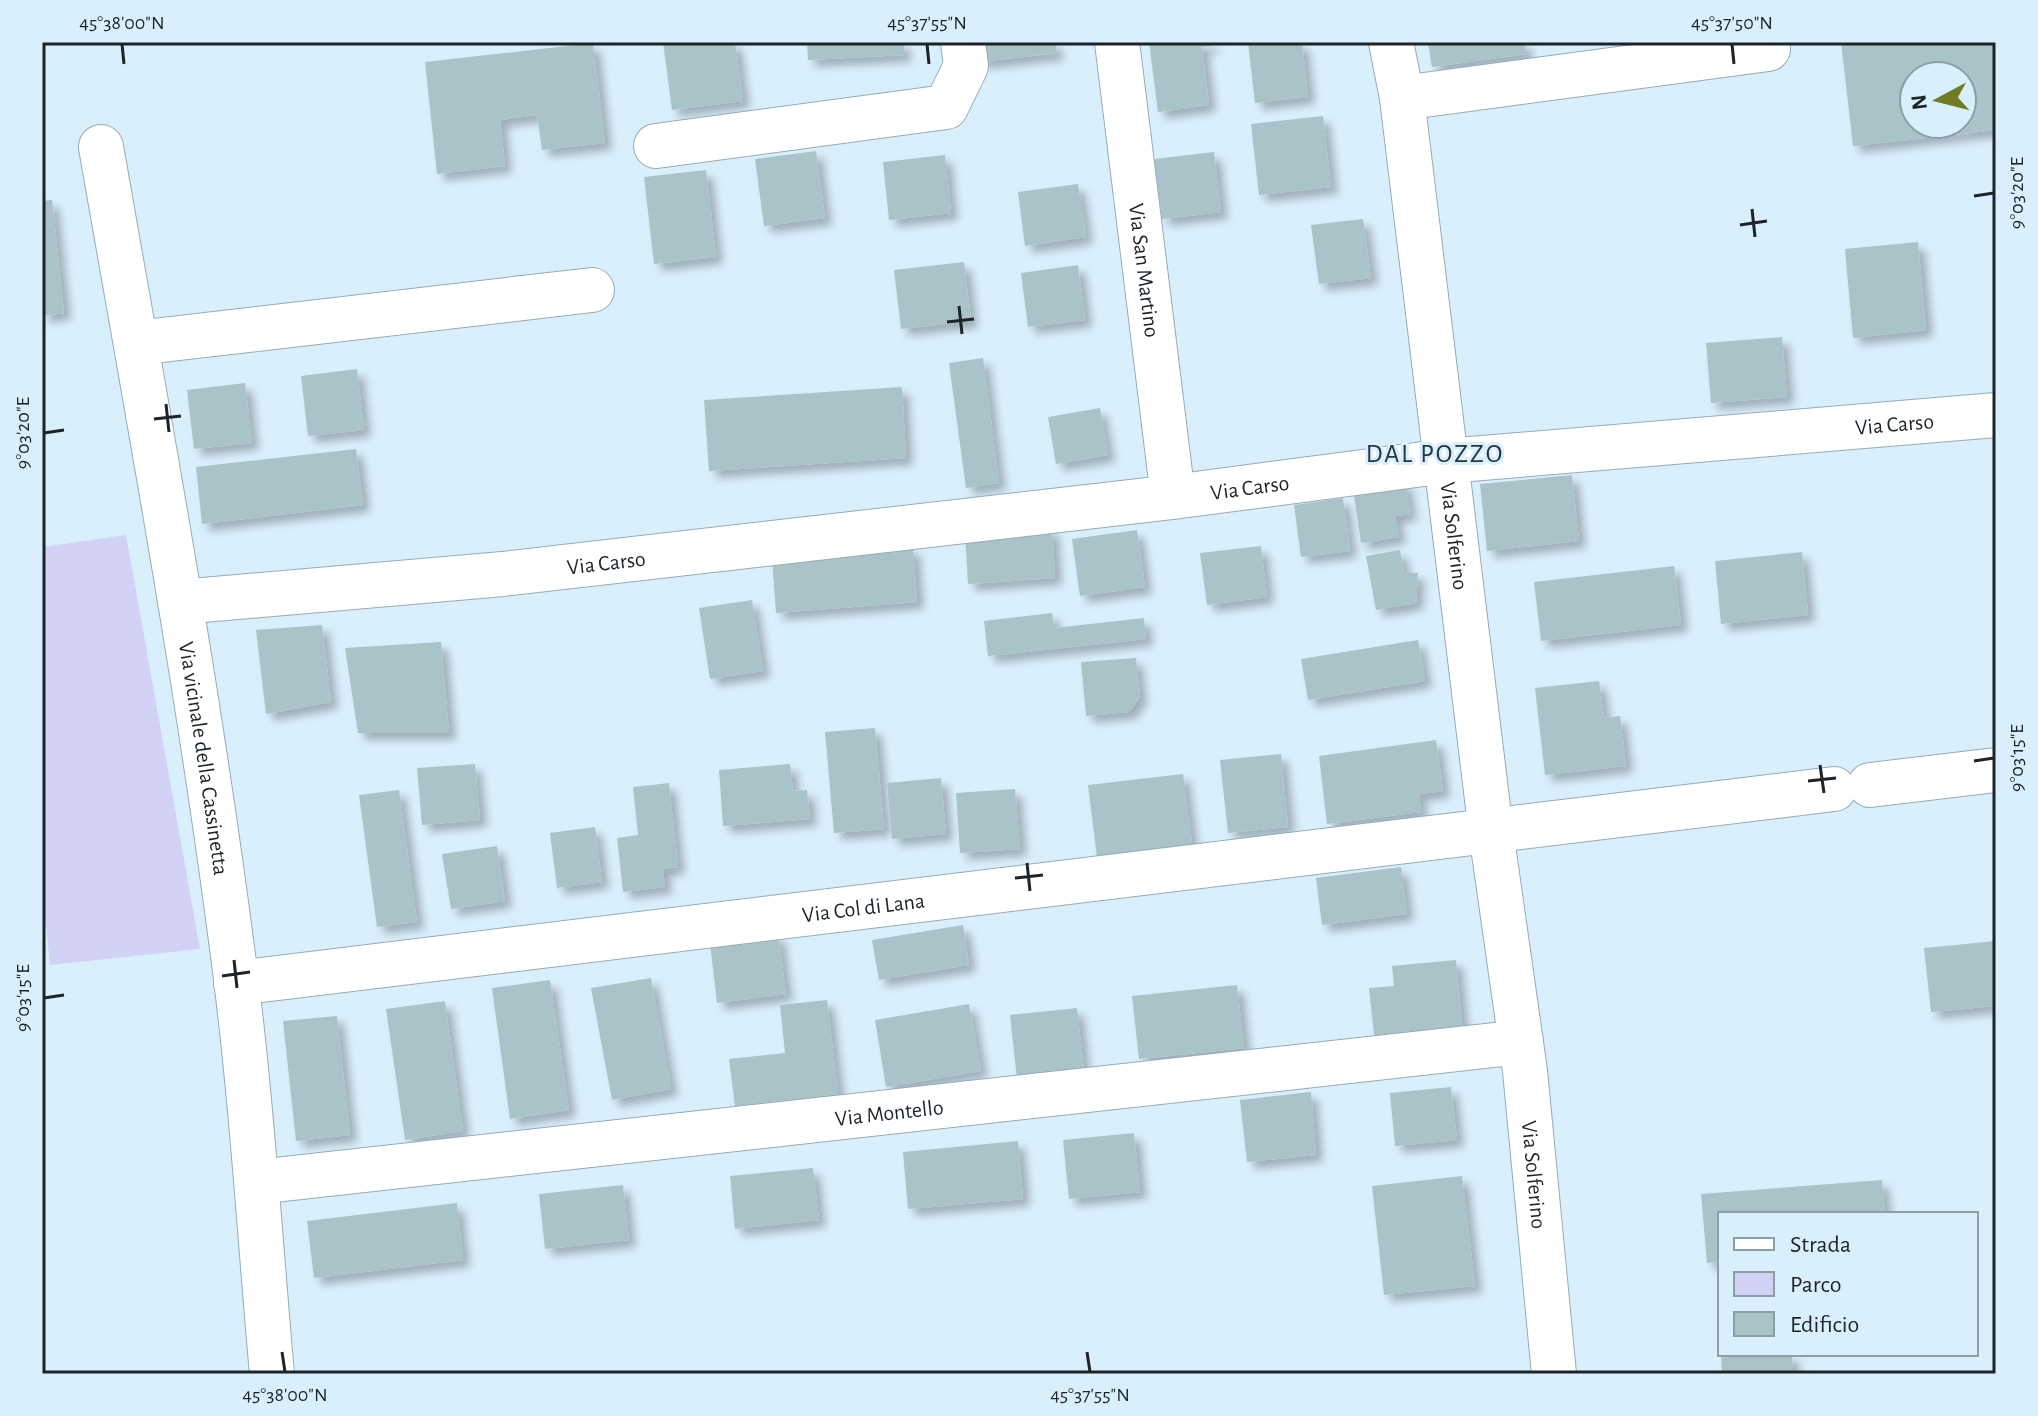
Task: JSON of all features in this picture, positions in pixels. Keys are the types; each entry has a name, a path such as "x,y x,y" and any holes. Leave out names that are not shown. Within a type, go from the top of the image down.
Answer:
{"street":[{"path":"656,146 946,107 966,66 963,42"},
{"name":"Via San Martino","path":"1117,42 1173,497"},
{"name":"Via Solferino","path":"1391,42 1402,98 1491,832 1521,1042 1554,1374"},
{"path":"1402,98 1768,49"},
{"name":"Via vicinale della Cassinetta","path":"101,147 180,602 236,983 257,1182 272,1374"},
{"path":"136,343 592,290"},
{"name":"Via Carso","path":"180,602 503,574 1173,497 1446,461 1996,415"},
{"path":"1491,832 1996,770"},
{"name":"Via Col di Lana","path":"236,983 1491,832"},
{"name":"Via Montello","path":"257,1182 1521,1042"}],"green space":[{"path":"126,535 200,949 50,965 42,887 42,547"}],"building":[{"path":"663,42 735,42 743,101 672,110"},
{"path":"807,42 904,42 904,55 808,60"},
{"path":"978,42 1055,42 1057,53 980,62"},
{"path":"1149,42 1212,42 1213,46 1202,47 1209,105 1158,112"},
{"path":"1248,42 1302,42 1308,97 1255,103"},
{"path":"1428,42 1525,42 1526,54 1432,67"},
{"path":"1841,42 1996,42 1996,130 1978,132 1978,60 1898,60 1898,140 1907,140 1853,146"},
{"path":"593,43 605,143 542,150 537,115 500,120 505,166 437,174 425,62"},
{"path":"1323,116 1331,187 1259,195 1251,124"},
{"path":"816,151 825,218 764,226 755,159"},
{"path":"1214,152 1221,212 1162,219 1154,159"},
{"path":"945,155 951,213 889,220 883,162"},
{"path":"706,170 716,257 654,264 644,177"},
{"path":"1078,184 1086,237 1025,246 1018,192"},
{"path":"52,200 64,313 42,316 42,201"},
{"path":"1363,219 1371,278 1319,284 1311,225"},
{"path":"1918,242 1926,330 1853,338 1845,249"},
{"path":"964,262 971,321 901,329 894,270"},
{"path":"1078,265 1085,320 1028,327 1021,273"},
{"path":"1782,337 1787,397 1711,403 1706,343"},
{"path":"983,358 999,483 966,488 949,363"},
{"path":"357,369 364,430 308,436 301,376"},
{"path":"245,383 252,443 194,449 187,390"},
{"path":"902,387 906,458 709,471 704,400"},
{"path":"1100,408 1108,455 1056,464 1048,417"},
{"path":"356,449 363,505 202,524 196,467"},
{"path":"1572,475 1579,541 1487,551 1480,484"},
{"path":"1405,481 1410,514 1395,516 1399,537 1361,543 1353,489"},
{"path":"1343,498 1350,551 1301,557 1294,505"},
{"path":"1052,528 1055,578 968,584 965,534"},
{"path":"1137,530 1145,587 1080,596 1072,539"},
{"path":"1261,546 1267,597 1207,605 1200,553"},
{"path":"913,547 917,602 776,613 772,558"},
{"path":"1400,550 1404,572 1418,573 1416,603 1376,610 1366,556"},
{"path":"1802,552 1808,615 1721,624 1715,561"},
{"path":"1674,566 1681,625 1541,641 1534,582"},
{"path":"752,600 763,671 710,679 699,608"},
{"path":"1052,613 1054,628 1144,618 1146,639 988,656 984,621"},
{"path":"322,625 331,702 266,714 256,630"},
{"path":"1418,640 1425,681 1308,700 1301,659"},
{"path":"441,642 449,733 358,733 345,648"},
{"path":"1136,658 1140,697 1129,712 1086,716 1081,662"},
{"path":"1599,681 1604,718 1620,716 1626,766 1545,775 1535,688"},
{"path":"875,728 884,829 834,833 825,732"},
{"path":"1436,740 1443,791 1419,794 1421,812 1327,824 1319,756"},
{"path":"1281,754 1288,827 1228,833 1220,760"},
{"path":"475,764 480,820 422,825 417,768"},
{"path":"790,764 793,791 807,790 810,819 723,826 719,770"},
{"path":"1183,774 1192,845 1097,857 1088,785"},
{"path":"941,778 946,834 892,839 887,783"},
{"path":"669,783 678,867 663,869 665,887 623,892 617,838 638,835 633,787"},
{"path":"1015,789 1020,849 960,853 956,793"},
{"path":"399,790 417,922 377,927 359,795"},
{"path":"595,827 602,882 557,888 550,833"},
{"path":"497,846 505,901 451,909 442,854"},
{"path":"1401,867 1407,914 1322,925 1316,878"},
{"path":"963,925 969,965 879,980 872,940"},
{"path":"778,934 786,994 717,1003 710,943"},
{"path":"1996,941 1996,1006 1931,1012 1924,948"},
{"path":"1456,960 1463,1035 1375,1044 1369,988 1394,986 1392,966"},
{"path":"651,978 671,1089 612,1100 591,988"},
{"path":"550,980 569,1110 510,1119 492,988"},
{"path":"1237,985 1244,1048 1139,1059 1132,996"},
{"path":"827,1000 838,1094 735,1106 729,1059 785,1053 780,1005"},
{"path":"445,1001 463,1131 405,1140 386,1009"},
{"path":"969,1004 981,1071 886,1087 875,1020"},
{"path":"1077,1008 1084,1072 1017,1079 1010,1015"},
{"path":"337,1016 350,1135 296,1141 283,1021"},
{"path":"1451,1087 1457,1140 1395,1146 1390,1093"},
{"path":"1311,1092 1316,1155 1247,1162 1240,1100"},
{"path":"1134,1133 1140,1192 1069,1199 1063,1140"},
{"path":"1018,1141 1023,1199 908,1209 903,1152"},
{"path":"813,1168 819,1220 735,1229 730,1176"},
{"path":"1462,1176 1475,1286 1384,1295 1372,1186"},
{"path":"1882,1180 1885,1212 1718,1212 1718,1262 1707,1263 1701,1194"},
{"path":"623,1185 629,1240 545,1249 539,1194"},
{"path":"457,1203 463,1260 314,1278 307,1221"},
{"path":"1721,1356 1792,1356 1793,1374 1722,1374"}],"district":[{"name":"DAL POZZO","path":"1435,453"}]}
